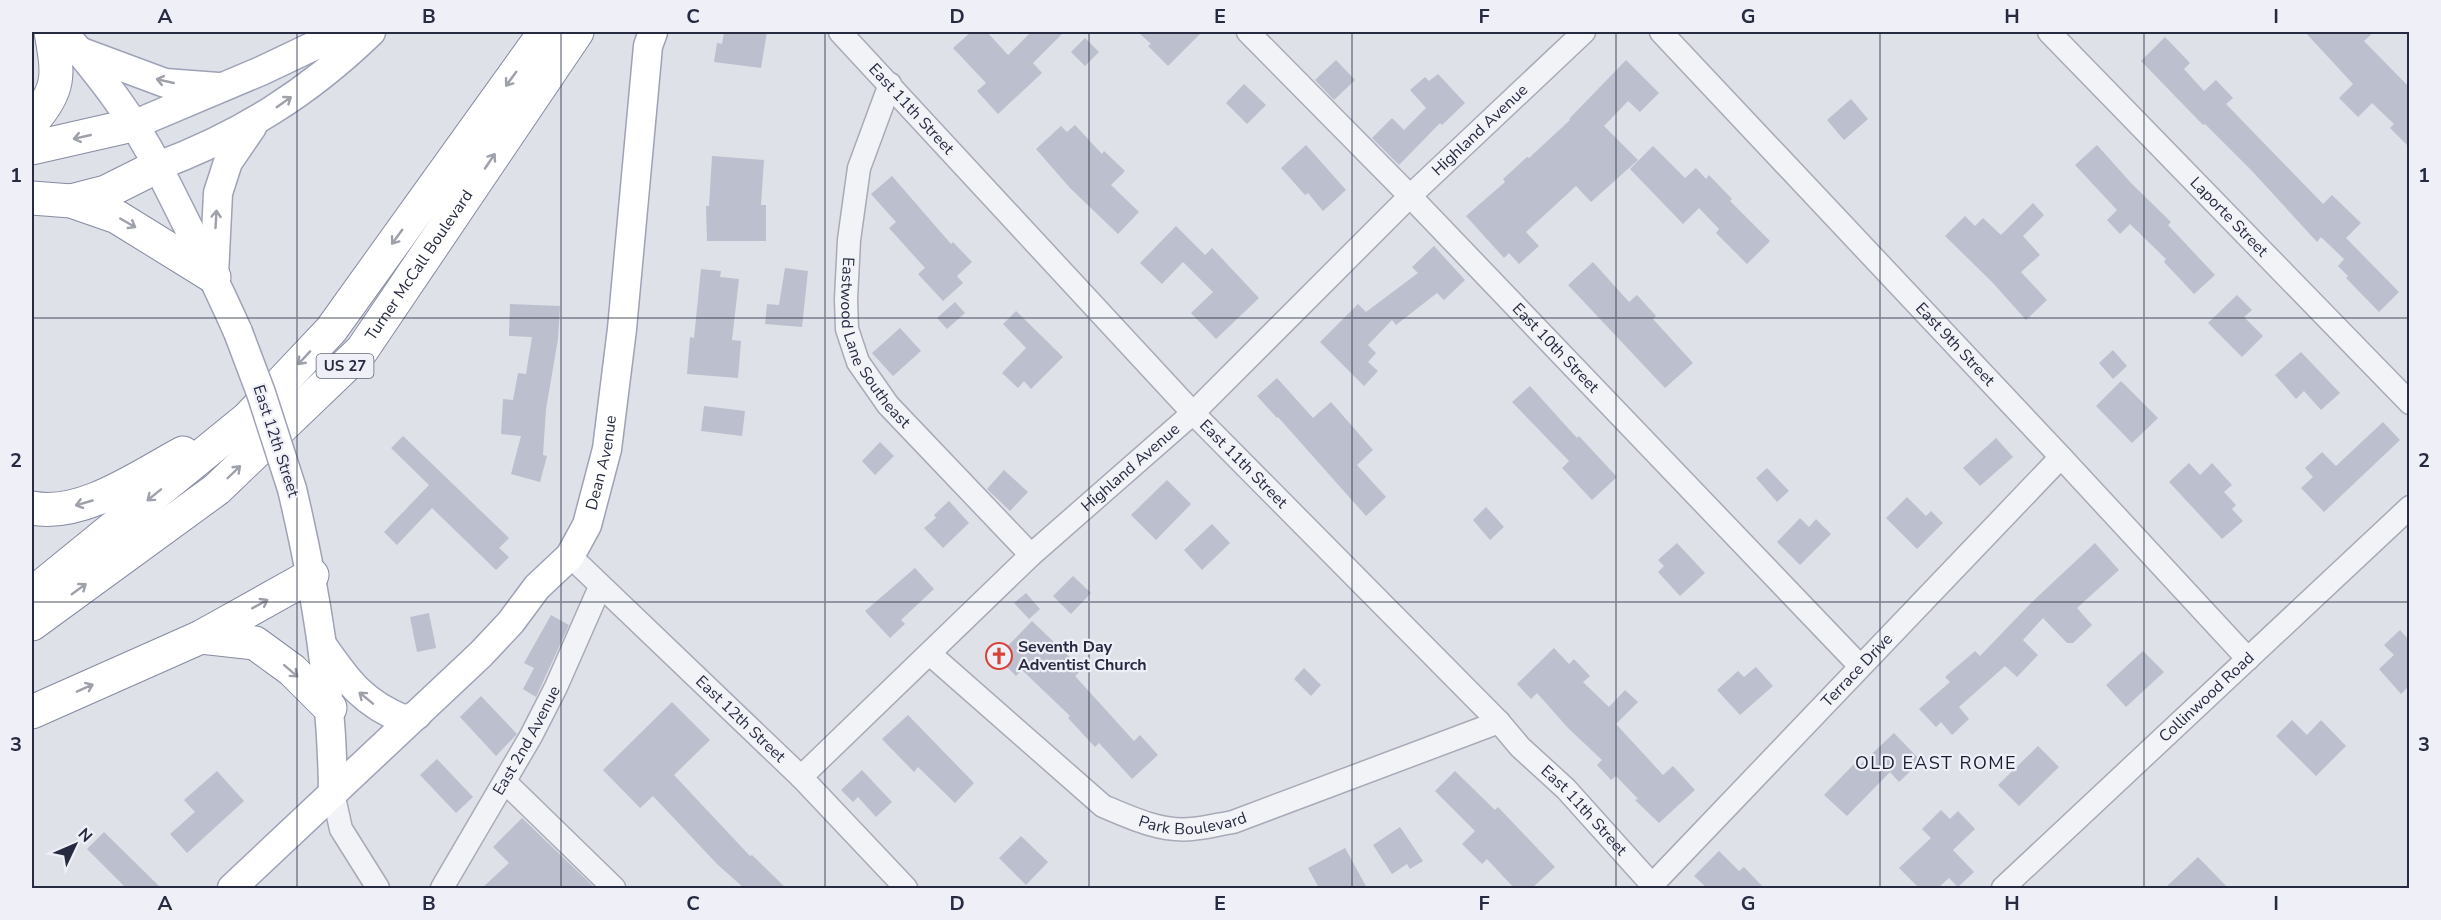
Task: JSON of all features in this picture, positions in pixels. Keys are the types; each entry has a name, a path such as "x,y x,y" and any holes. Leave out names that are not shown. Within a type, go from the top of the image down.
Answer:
{"highway":[{"path":"32,122 49,100 54,88 57,70 51,32"},
{"name":"Turner McCall Boulevard","path":"32,594 248,418 331,330 545,32"},
{"name":"Turner McCall Boulevard","path":"32,624 217,489 362,350 578,32"},
{"path":"32,148 133,125"},
{"path":"71,201 106,192 158,166"},
{"path":"32,198 71,201 117,217 213,277"},
{"path":"32,508 40,510 86,504 248,418"},
{"path":"32,712 201,637 312,575"},
{"path":"201,637 255,643 292,670 330,708"}],"main road":[{"path":"133,125 343,32"},
{"path":"158,166 217,142 255,122 338,64 371,32"},
{"name":"Dean Avenue","path":"232,888 481,654 511,622 537,587 570,556 586,525 607,449 622,329 648,46 653,32"},
{"path":"71,41 165,82 223,87"},
{"name":"East 12th Street","path":"71,41 133,125 158,166 238,332 261,393 292,489 312,575 333,732 333,793"},
{"path":"213,277 218,193 228,162 255,122"},
{"path":"322,644 343,674 364,698 388,713 405,720 417,715"}],"street":[{"name":"East 11th Street","path":"840,32 1193,413 1499,722 1521,747 1566,789 1654,887"},
{"name":"East 10th Street","path":"1248,32 1410,196 1860,666"},
{"name":"Highland Avenue","path":"801,777 1031,555 1193,413 1410,196 1584,32"},
{"name":"East 9th Street","path":"1661,32 2248,659"},
{"name":"Laporte Street","path":"2049,32 2409,403"},
{"name":"Eastwood Lane Southeast","path":"890,84 859,168 849,240 846,299 848,330 858,362 888,405 1031,555"},
{"name":"Terrace Drive","path":"1654,887 1860,666 2061,457"},
{"name":"Collinwood Road","path":"2004,888 2409,507"},
{"name":"East 12th Street","path":"570,556 801,777 906,888"},
{"name":"East 2nd Avenue","path":"442,888 505,782 556,687 600,587"},
{"name":"Park Boulevard","path":"930,654 1103,806 1135,820 1162,827 1191,829 1233,822 1499,722"},
{"path":"505,782 615,888"},
{"name":"East 12th Street","path":"333,793 341,829 378,888"}],"building":[{"path":"724,32 767,32 761,68 714,62 717,43 722,44"},
{"path":"971,32 987,32 1008,55 1031,32 1064,32 1033,63 1042,73 998,114 977,91 986,83 953,48"},
{"path":"1138,32 1202,32 1168,66 1148,46 1151,44"},
{"path":"2305,32 2374,32 2364,41 2409,87 2409,147 2390,128 2394,124 2372,103 2358,117 2339,98 2353,84"},
{"path":"2165,37 2190,63 2184,69 2204,91 2216,80 2233,98 2226,104 2323,204 2332,195 2361,223 2346,238 2399,292 2379,312 2346,278 2348,276 2338,266 2344,259 2321,237 2317,242 2252,171 2205,124 2203,125 2141,61"},
{"path":"1085,38 1099,52 1085,66 1071,52"},
{"path":"1336,60 1355,80 1334,100 1315,80"},
{"path":"1626,60 1659,93 1640,112 1628,101 1604,126 1638,160 1591,202 1576,186 1526,232 1539,246 1519,264 1509,253 1504,258 1466,216 1505,182 1503,179 1570,120"},
{"path":"1438,74 1465,103 1442,125 1440,123 1399,165 1372,138 1392,118 1404,130 1426,108 1410,90 1425,77 1429,81"},
{"path":"1244,84 1266,105 1247,124 1226,103"},
{"path":"1851,99 1868,119 1844,140 1827,120"},
{"path":"1075,125 1102,154 1104,151 1125,171 1111,185 1139,212 1118,234 1070,188 1036,149 1061,126 1067,132"},
{"path":"1306,145 1346,190 1323,211 1308,193 1305,195 1281,168"},
{"path":"2097,145 2131,183 2171,222 2168,225 2215,275 2194,294 2164,262 2166,259 2130,224 2120,234 2107,220 2117,210 2075,165"},
{"path":"1653,146 1685,178 1696,168 1706,179 1709,175 1732,199 1730,201 1770,241 1747,264 1716,233 1719,229 1699,208 1683,224 1630,169"},
{"path":"712,156 764,160 761,205 766,205 766,241 707,241 706,206 709,206"},
{"path":"892,176 951,244 953,242 972,262 957,276 963,283 943,301 918,274 925,268 889,228 896,222 871,194"},
{"path":"2033,203 2044,215 2023,236 2040,255 2021,272 2047,300 2026,320 1992,282 1945,236 1965,216 1975,226 1983,218 2001,235"},
{"path":"1176,226 1205,255 1212,248 1259,298 1216,339 1191,313 1213,292 1183,262 1162,284 1140,263"},
{"path":"1434,246 1465,280 1444,300 1437,293 1396,325 1392,320 1368,345 1376,353 1368,362 1378,371 1364,386 1320,342 1358,304 1366,312 1418,273 1412,267"},
{"path":"1593,262 1629,302 1637,295 1656,316 1653,319 1693,363 1665,388 1568,285"},
{"path":"785,268 808,271 802,327 765,324 767,304 779,305"},
{"path":"701,269 721,271 720,277 739,279 732,340 741,341 738,378 687,374 690,337 694,338"},
{"path":"2237,295 2252,310 2244,317 2263,336 2242,357 2208,323"},
{"path":"955,302 965,313 947,329 937,318"},
{"path":"510,304 560,306 558,339 546,409 543,455 547,456 540,482 511,474 521,436 501,434 503,399 513,400 518,373 526,374 532,337 509,336"},
{"path":"1016,311 1063,357 1031,389 1024,381 1018,388 1002,373 1026,348 1003,324"},
{"path":"900,328 921,351 893,376 872,353"},
{"path":"2113,350 2127,366 2113,379 2099,363"},
{"path":"2301,352 2340,393 2321,410 2304,391 2296,399 2275,375"},
{"path":"1277,378 1313,418 1331,402 1373,450 1357,465 1386,497 1366,516 1257,396"},
{"path":"2121,381 2158,418 2132,443 2096,406"},
{"path":"1530,386 1577,438 1579,436 1617,477 1592,500 1562,468 1569,461 1512,402"},
{"path":"704,406 745,411 742,436 701,431"},
{"path":"2383,422 2400,440 2324,512 2301,488 2313,477 2305,468 2322,452 2336,466"},
{"path":"403,436 509,538 499,548 509,557 496,570 432,508 397,545 384,532 429,485 391,448"},
{"path":"1996,438 2013,457 1980,486 1963,468"},
{"path":"880,442 894,456 875,475 862,461"},
{"path":"2189,463 2200,475 2212,463 2232,485 2224,492 2236,505 2232,509 2243,521 2222,539 2169,482"},
{"path":"1767,468 1789,491 1777,502 1756,478"},
{"path":"1004,470 1028,492 1010,511 987,489"},
{"path":"1167,480 1191,504 1156,540 1131,515"},
{"path":"1907,497 1926,516 1931,511 1943,523 1917,549 1886,518"},
{"path":"949,501 969,523 943,548 924,528 936,518 934,515"},
{"path":"1486,507 1504,527 1490,540 1473,520"},
{"path":"1800,518 1809,527 1816,519 1831,534 1800,565 1777,542"},
{"path":"1212,524 1230,543 1202,570 1184,550"},
{"path":"1677,543 1705,573 1680,596 1658,572 1664,566 1658,560"},
{"path":"2095,543 2119,570 2077,608 2092,625 2073,643 2067,643 2043,618 2023,640 2038,655 2017,677 2005,666 1959,707 1969,719 1952,735 1941,722 1936,727 1919,709 1950,682 1945,677 1975,651 1980,656 2030,604"},
{"path":"915,568 934,589 901,620 905,624 890,638 865,611"},
{"path":"1073,576 1091,593 1071,614 1053,596"},
{"path":"1026,593 1040,609 1029,619 1014,603"},
{"path":"429,613 436,648 417,652 410,617"},
{"path":"551,615 569,625 536,697 523,689 534,668 524,663"},
{"path":"1032,621 1082,669 1075,676 1134,741 1140,735 1158,755 1132,779 1099,743 1095,747 1068,718 1070,716 1022,670 1016,676 997,657"},
{"path":"2400,630 2409,640 2409,686 2401,694 2379,669 2394,655 2384,645"},
{"path":"1554,648 1569,664 1574,659 1590,676 1583,682 1609,707 1625,690 1638,702 1616,724 1663,775 1673,766 1695,790 1659,823 1635,800 1638,799 1616,776 1611,780 1597,765 1602,760 1568,728 1537,693 1531,699 1517,684"},
{"path":"2143,651 2164,672 2126,707 2106,685"},
{"path":"1756,667 1773,686 1740,715 1717,690 1738,671 1744,677"},
{"path":"1304,668 1321,685 1311,696 1294,679"},
{"path":"481,696 517,734 496,756 460,717"},
{"path":"672,702 710,740 674,775 750,856 752,855 786,888 744,888 717,864 653,796 640,808 603,770"},
{"path":"908,715 974,783 955,803 918,767 914,772 882,739"},
{"path":"2292,720 2307,735 2321,720 2346,746 2316,776 2276,736"},
{"path":"1894,733 1921,761 1899,782 1890,772 1847,816 1824,795 1856,762 1859,766"},
{"path":"2038,746 2059,767 2019,806 1998,785"},
{"path":"437,759 473,797 456,813 420,775"},
{"path":"862,770 892,802 876,817 858,797 853,802 841,790"},
{"path":"217,771 244,801 187,853 170,834 195,812 184,800"},
{"path":"1455,771 1495,810 1498,807 1555,867 1532,888 1514,888 1487,859 1482,864 1462,844 1475,831 1435,791"},
{"path":"1941,810 1950,819 1958,811 1975,829 1953,850 1974,872 1958,887 1949,878 1938,888 1919,888 1899,868 1931,838 1922,829"},
{"path":"522,818 595,888 482,888 509,863 493,847"},
{"path":"1400,827 1423,861 1410,869 1407,864 1392,874 1373,845"},
{"path":"104,832 161,888 126,888 87,849"},
{"path":"1021,836 1048,862 1026,885 999,858"},
{"path":"1345,848 1367,888 1319,888 1308,868"},
{"path":"1719,851 1739,871 1744,867 1764,888 1707,888 1694,876"},
{"path":"2198,857 2228,888 2165,888"}],"place":[{"name":"Seventh Day Adventist Church","path":"999,656"}],"district":[{"name":"OLD EAST ROME","path":"1936,763"}]}
